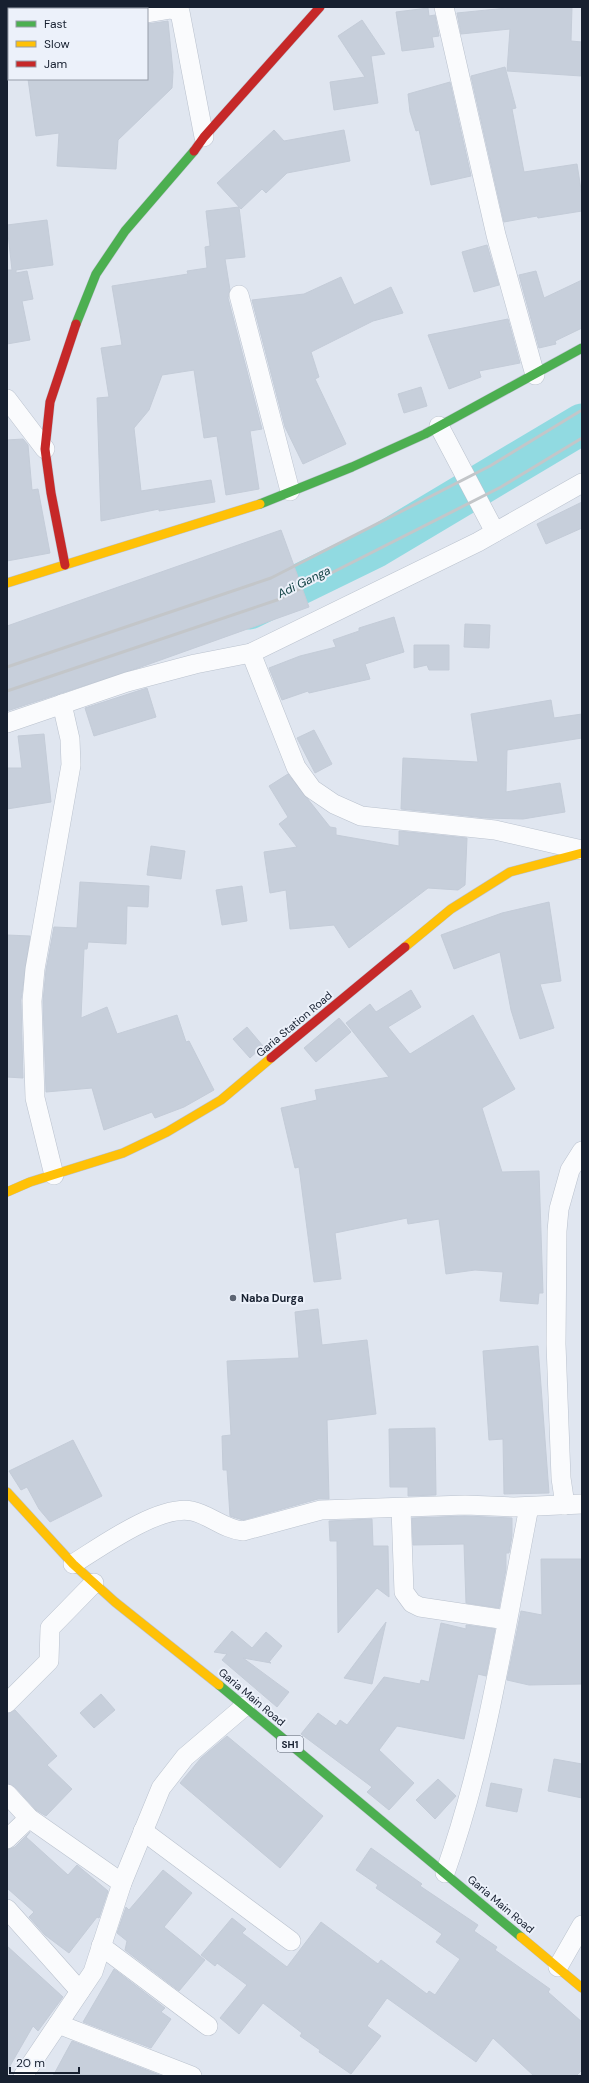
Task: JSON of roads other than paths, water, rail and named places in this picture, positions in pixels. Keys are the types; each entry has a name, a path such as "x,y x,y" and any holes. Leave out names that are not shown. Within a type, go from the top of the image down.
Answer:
{"main road":[{"path":"65,565 51,493 45,449 50,402 69,343 96,274 125,231 190,156 204,137 320,7"},
{"path":"7,583 258,505 352,466 439,426 582,348"},
{"name":"Garia Station Road","path":"7,1192 54,1175 124,1153 167,1132 221,1100 451,909 484,886 510,872 582,852"},
{"name":"Garia Main Road","path":"7,1492 72,1564 94,1583 245,1706 582,1988"}],"street":[{"path":"444,7 496,235 535,375"},
{"path":"148,13 172,9 180,12 204,137"},
{"path":"239,295 290,491"},
{"path":"7,399 45,449"},
{"path":"439,426 495,532"},
{"path":"7,723 142,678 195,664 251,653 495,532 582,483"},
{"path":"251,653 296,767 312,789 334,804 361,816 495,830 582,852"},
{"path":"54,1175 35,1098 32,1001 35,969 71,765 70,739 62,704"},
{"path":"72,1564 111,1539 173,1510 192,1511 234,1530 243,1531 321,1510 466,1505 529,1507 573,1504 561,1478 556,1344 557,1231 559,1210 570,1170 582,1151"},
{"path":"445,1873 458,1837 479,1760 529,1507"},
{"path":"401,1508 404,1592 407,1598 412,1603 420,1607 507,1620"},
{"path":"7,1703 49,1661 50,1628 94,1583"},
{"path":"23,2076 93,1972 122,1883 161,1788 185,1757 245,1706"},
{"path":"7,1794 29,1818 122,1883"},
{"path":"7,1839 29,1818"},
{"path":"143,1831 291,1941"},
{"path":"7,1909 80,1991"},
{"path":"558,1967 582,1925"},
{"path":"101,1946 208,2026"},
{"path":"58,2024 192,2076"}],"waterway":[{"name":"Adi Ganga","path":"249,609 376,547 582,424"}],"railway":[{"path":"7,667 271,578 490,466 582,410"},
{"path":"7,691 280,599 501,487 582,438"}],"place":[{"name":"Naba Durga","path":"233,1298"}]}
